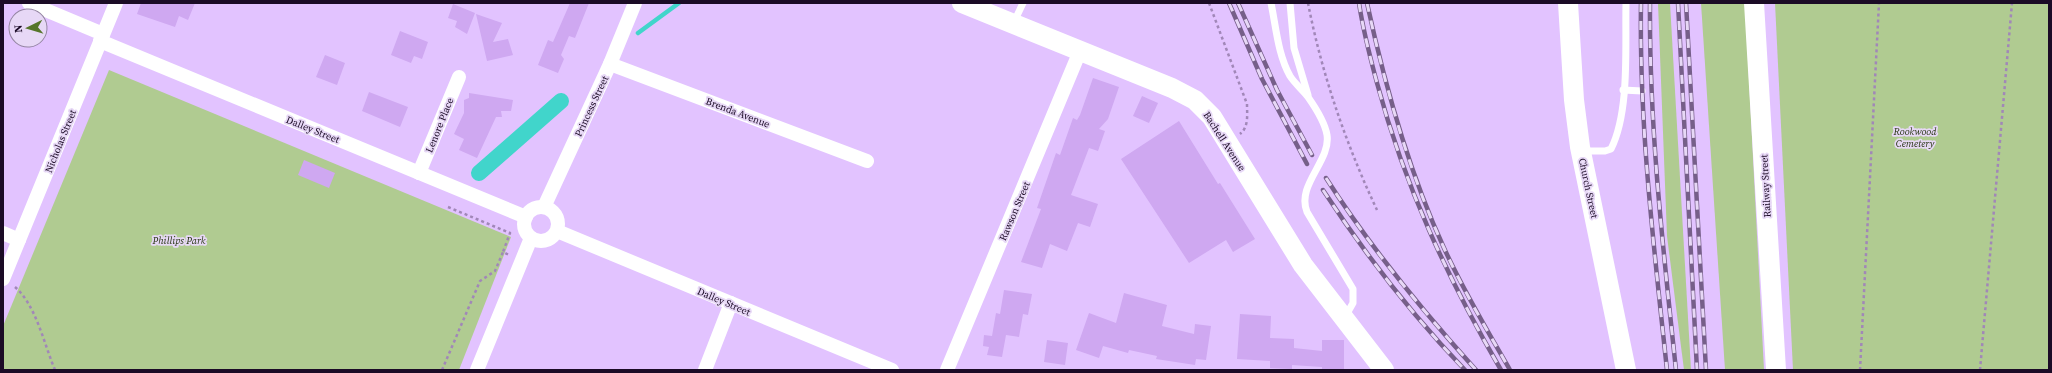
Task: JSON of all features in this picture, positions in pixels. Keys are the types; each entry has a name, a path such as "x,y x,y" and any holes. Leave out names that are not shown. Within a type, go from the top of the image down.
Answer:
{"main road":[{"name":"Bachell Avenue","path":"962,3 1172,88 1194,100 1212,117 1303,265 1384,370"},
{"name":"Church Street","path":"1568,3 1574,100 1581,151 1626,370"},
{"name":"Railway Street","path":"1754,3 1776,370"}],"street":[{"name":"Dalley Street","path":"29,3 102,38 526,217"},
{"name":"Nicholas Street","path":"6,281 20,240 116,3"},
{"name":"Princess Street","path":"544,207 610,64 635,3"},
{"name":"Rawson Street","path":"947,370 1080,51"},
{"name":"Brenda Avenue","path":"610,64 867,161"},
{"name":"Lenore Place","path":"419,173 458,77"},
{"path":"544,207 549,209 557,216 559,226 555,235 546,241 531,238 525,229 526,217 533,209 544,207"},
{"name":"Dalley Street","path":"557,231 892,370"},
{"path":"3,233 20,240"},
{"path":"477,370 531,238"},
{"path":"705,370 731,303"}],"lane":[{"path":"1014,24 1023,3"},
{"path":"1271,3 1284,63 1291,78 1308,97 1326,129 1327,143 1304,200 1307,212 1353,289 1353,303 1343,318"},
{"path":"1290,3 1294,48 1308,97"},
{"path":"1581,151 1605,151 1611,149 1620,127 1623,90 1626,3"},
{"path":"1623,90 1642,91"}],"path":[{"path":"1209,3 1247,104 1247,120 1243,132 1228,143"},
{"path":"1308,3 1320,54 1337,112 1356,164 1377,210"},
{"path":"1860,370 1879,3"},
{"path":"1980,370 2012,3"},
{"path":"442,370 480,281 495,271 510,233 448,208"},
{"path":"503,252 523,260"},
{"path":"6,281 23,294 32,309 55,370"}],"green space":[{"path":"1658,3 1670,3 1691,370 1684,370 1667,236"},
{"path":"1701,3 1745,3 1764,370 1725,370"},
{"name":"Rookwood Cemetery","path":"1775,3 2049,3 2049,370 1793,370"},
{"name":"Phillips Park","path":"109,70 511,237 459,370 3,370 3,326"}],"building":[{"path":"141,3 195,3 188,20 179,16 175,27 137,14"},
{"path":"570,3 589,3 575,38 569,36 561,55 564,59 558,73 538,65 548,40 553,42"},
{"path":"453,4 475,13 467,34 455,27 457,21 448,18"},
{"path":"476,14 502,23 493,42 508,39 513,55 487,61"},
{"path":"400,31 428,42 422,59 414,56 411,63 391,55"},
{"path":"325,55 345,63 337,85 316,77"},
{"path":"1093,78 1119,87 1108,119 1099,129 1105,131 1098,151 1089,148 1071,195 1098,204 1090,227 1078,223 1067,251 1050,244 1042,268 1021,262 1041,209 1037,208 1056,153 1060,155 1073,118 1077,120 1080,115"},
{"path":"369,92 408,107 400,127 362,111"},
{"path":"469,93 513,100 511,111 501,111 502,117 496,117 477,158 459,150 464,139 454,134 464,113 464,100 469,98"},
{"path":"1142,96 1158,103 1149,123 1133,116"},
{"path":"1179,121 1218,184 1220,183 1255,239 1233,252 1226,240 1189,263 1121,159"},
{"path":"304,160 335,173 329,188 298,175"},
{"path":"1004,290 1032,294 1028,315 1023,314 1019,337 1006,335 1002,357 987,355 989,347 983,346 984,335 992,336 996,313 1000,314"},
{"path":"1124,293 1167,305 1162,326 1194,334 1195,324 1211,326 1206,360 1196,359 1195,365 1156,359 1157,356 1129,350 1128,353 1103,346 1099,358 1076,350 1089,313 1116,323"},
{"path":"1240,314 1271,316 1270,338 1294,339 1294,348 1322,351 1322,340 1344,340 1344,370 1322,370 1322,367 1292,365 1292,369 1270,368 1270,361 1237,359"},
{"path":"1047,340 1068,343 1065,365 1044,362"}],"waterway":[{"path":"638,33 679,3"},
{"path":"479,173 561,101"}],"railway":[{"path":"1229,3 1262,79 1307,164"},
{"path":"1238,3 1277,90 1312,155"},
{"path":"1359,3 1369,53 1377,83 1388,121 1414,195 1445,266 1501,370"},
{"path":"1367,3 1390,96 1419,188 1451,264 1510,370"},
{"path":"1641,3 1642,95 1648,187 1667,370"},
{"path":"1650,3 1650,49 1654,141 1676,370"},
{"path":"1678,3 1697,370"},
{"path":"1686,3 1706,370"},
{"path":"1326,178 1378,253 1476,370"},
{"path":"1323,190 1372,261 1426,328 1465,370"}]}
